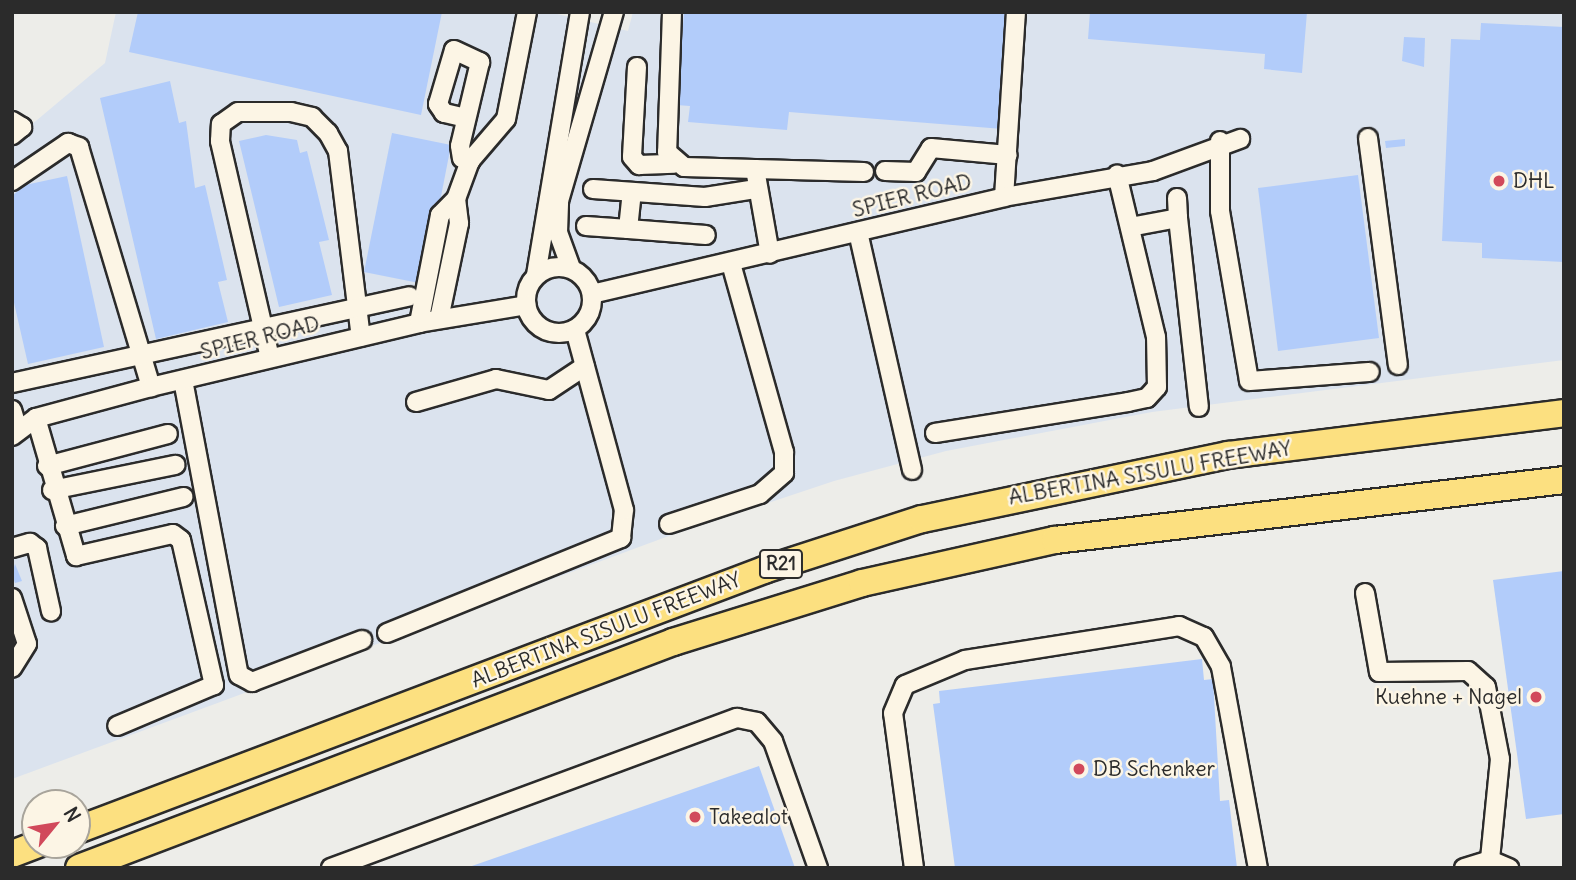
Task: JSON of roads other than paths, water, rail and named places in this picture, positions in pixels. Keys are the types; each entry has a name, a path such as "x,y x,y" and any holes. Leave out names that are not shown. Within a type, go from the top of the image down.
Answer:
{"highway":[{"name":"ALBERTINA SISULU FREEWAY","path":"91,825 764,570 922,519 1228,455 1564,413"},
{"name":"ALBERTINA SISULU FREEWAY","path":"79,868 673,642 862,583 1055,540 1564,480"}],"street":[{"path":"419,323 440,215 456,199 470,161 506,119 527,12"},
{"path":"580,12 536,275 526,305 544,330 575,330 589,315 592,294 571,268 558,233 558,209 614,12"},
{"path":"672,12 664,143 674,164"},
{"path":"1004,197 1016,12"},
{"path":"571,56 601,64"},
{"path":"637,67 632,157 639,165 864,172"},
{"path":"270,358 220,141 221,124 238,112 291,112 312,117 328,133 338,151 361,337"},
{"path":"466,118 460,153 470,161"},
{"path":"12,121 22,127 12,135"},
{"path":"1368,138 1398,365"},
{"name":"SPIER ROAD","path":"592,294 1004,197 1117,175 1153,171 1220,141 1240,139"},
{"path":"1220,141 1220,211 1249,381 1370,372"},
{"path":"12,181 68,143 79,147 151,387"},
{"path":"885,171 916,172 931,148 1008,155"},
{"path":"755,169 755,189 770,254"},
{"path":"934,433 1147,398 1161,369 1117,175"},
{"path":"593,189 705,197 755,189"},
{"path":"628,229 632,192"},
{"path":"1177,198 1199,407"},
{"path":"439,319 458,223 456,199"},
{"path":"1130,227 1178,218"},
{"path":"586,226 706,234"},
{"path":"858,233 912,470"},
{"path":"669,524 760,494 784,473 784,452 731,263"},
{"path":"536,275 552,267 571,268"},
{"path":"12,383 357,303 410,296"},
{"name":"SPIER ROAD","path":"15,433 41,416 151,387 419,323 526,305"},
{"path":"387,633 621,538 624,510 575,330"},
{"path":"416,402 496,379 549,390 585,366"},
{"path":"183,380 239,675 252,682 362,640"},
{"path":"12,410 15,433"},
{"path":"41,416 65,526 80,557 173,534 181,540 214,685 117,726"},
{"path":"51,465 167,435"},
{"path":"98,453 104,481"},
{"path":"57,493 175,465"},
{"path":"65,526 183,497"},
{"path":"12,548 30,543 37,548 51,611"},
{"path":"1365,593 1379,672 1468,671 1486,687 1500,759 1490,860"},
{"path":"12,598 27,644 12,668"},
{"path":"914,868 893,713 905,685 965,660 1179,626 1204,637 1221,667 1258,868"},
{"path":"331,868 737,718 757,722 774,741 818,868"},
{"path":"1464,868 1490,860 1508,868"}],"place":[{"name":"DHL","path":"1499,181"},
{"name":"Kuehne + Nagel","path":"1536,697"},
{"name":"DB Schenker","path":"1079,769"},
{"name":"Takealot","path":"695,817"}]}
